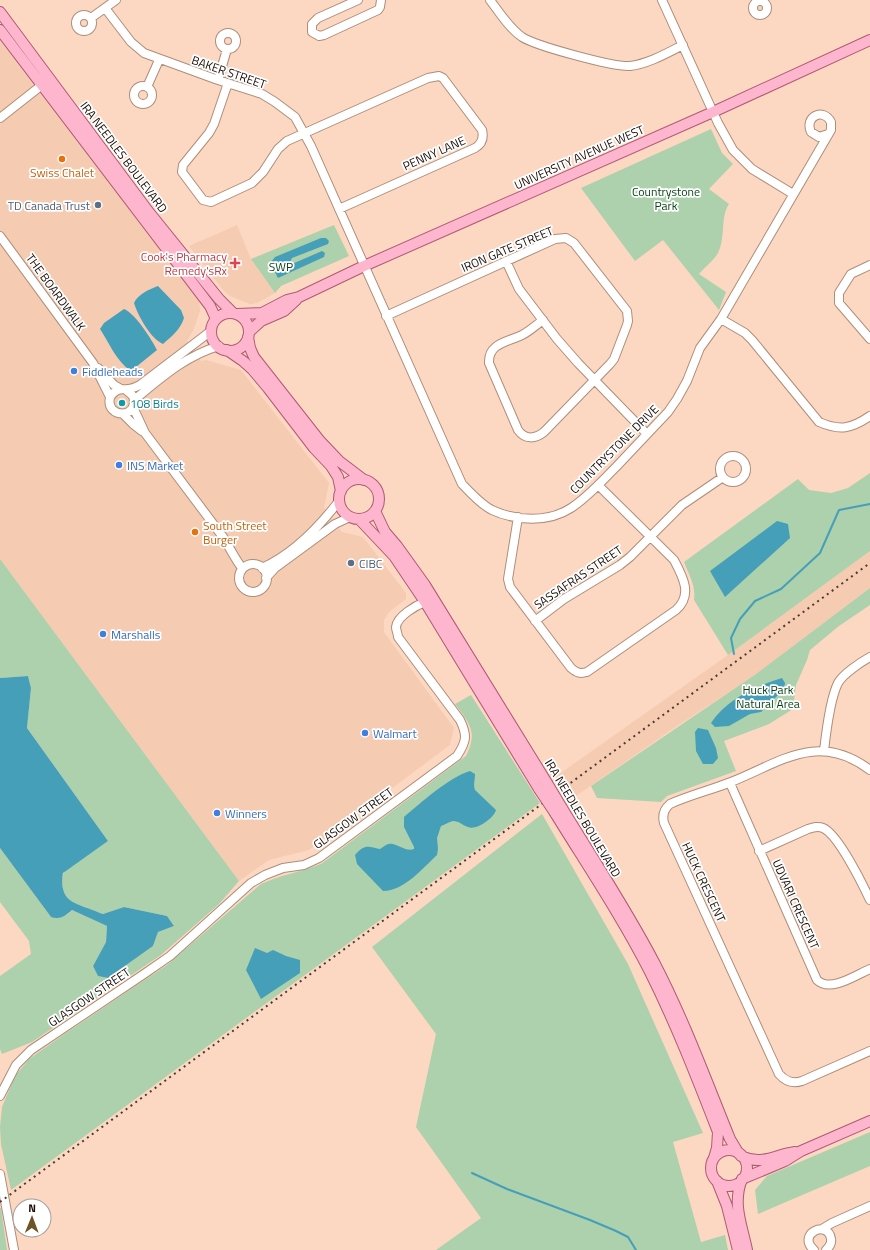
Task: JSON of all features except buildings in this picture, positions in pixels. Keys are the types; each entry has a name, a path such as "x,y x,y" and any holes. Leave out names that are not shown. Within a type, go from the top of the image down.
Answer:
{"main road":[{"name":"IRA NEEDLES BOULEVARD","path":"0,12 45,82 210,306 216,319"},
{"name":"IRA NEEDLES BOULEVARD","path":"0,30 45,82 190,264 219,299 235,314"},
{"name":"UNIVERSITY AVENUE WEST","path":"235,314 262,313 287,300 299,297 364,266 713,112 870,40"},
{"name":"UNIVERSITY AVENUE WEST","path":"249,335 261,321 284,311 299,297"},
{"path":"341,490 350,481 364,480 370,482 378,492 379,498 376,511 365,518 355,518 343,511 339,501 341,490 338,477 331,466 314,448 252,369 243,360 215,342 211,331 216,319 221,315 227,313 235,314 246,321 250,348 254,357 320,441 339,460 364,480"},
{"path":"223,348 232,350 242,346 249,335"},
{"name":"IRA NEEDLES BOULEVARD","path":"376,511 385,532 425,585 543,786"},
{"name":"IRA NEEDLES BOULEVARD","path":"355,518 394,556 638,933 683,1022 730,1139 740,1155"},
{"name":"IRA NEEDLES BOULEVARD","path":"558,810 649,971 673,1020 718,1132 717,1148 714,1158"},
{"path":"717,1181 723,1185 729,1186 736,1184 742,1179 785,1161 801,1151 870,1121"},
{"path":"738,1250 727,1206 717,1181 711,1171 714,1158 725,1151 732,1151 750,1160 758,1161 781,1154 801,1151"},
{"path":"740,1155 744,1160 746,1167 738,1193 737,1205 746,1250"}],"street":[{"path":"91,18 116,0"},
{"path":"358,0 318,18 312,24 312,32 319,36 324,35 378,10 381,0"},
{"path":"490,0 515,31 522,37 536,44 616,65 630,66 641,63 683,45"},
{"path":"662,0 726,139 740,158 752,169 792,194"},
{"name":"BAKER STREET","path":"105,8 131,42 144,54 262,94 295,117 303,134 311,146 364,266"},
{"path":"218,80 227,49"},
{"path":"147,87 159,60"},
{"name":"PENNY LANE","path":"303,134 434,76 443,78 482,130 483,139 479,146 339,209"},
{"path":"0,118 45,82"},
{"path":"228,83 209,134 182,165 182,172 203,200 211,202 252,183 263,172 278,149 287,142 303,134"},
{"name":"COUNTRYSTONE DRIVE","path":"364,266 462,484 475,498 491,509 518,517 530,519 544,518 570,509 583,499 647,434 677,399 687,381 700,348 721,319 828,134"},
{"name":"THE BOARDWALK","path":"0,236 93,363 110,397"},
{"name":"IRON GATE STREET","path":"386,316 555,239 566,238 574,243 623,307 628,316 627,325 614,359 595,381"},
{"path":"506,261 519,289 557,339 595,381 647,434"},
{"path":"870,265 851,274 838,296 839,303 870,338"},
{"path":"721,319 752,340 819,422 833,428 845,428 854,426 870,416"},
{"path":"543,320 524,334 490,352 489,363 520,433 528,438 539,436 595,381"},
{"path":"211,331 140,385 114,392 110,397 110,401 112,408 117,413 124,414 133,424 145,433 233,553 246,566"},
{"path":"124,414 128,412 134,403 152,384 188,359 203,351 223,348"},
{"name":"THE BOARDWALK","path":"93,363 114,385 124,389"},
{"path":"124,389 132,394 145,433"},
{"name":"SASSAFRAS STREET","path":"535,621 564,599 620,565 630,557 682,505 723,477"},
{"path":"518,517 508,579 510,587 571,668 575,672 581,674 592,670 676,610 682,604 685,598 686,590 674,560 598,485"},
{"path":"262,568 306,538 339,501"},
{"path":"266,578 262,568 258,565 246,566 239,574 239,580 242,586 250,591 257,590 261,588 266,578 275,568 335,524 355,518"},
{"name":"GLASGOW STREET","path":"0,1096 16,1065 31,1050 170,956 251,883 265,875 283,868 304,865 324,855 457,756 466,742 465,729 398,636 396,626 400,619 415,606 425,602"},
{"path":"824,751 832,703 839,683 843,677 870,657"},
{"name":"HUCK CRESCENT","path":"870,770 852,759 837,753 811,751 796,754 730,783 670,804 665,809 664,813 664,823 779,1074 785,1080 798,1083 870,1051"},
{"name":"UDVARI CRESCENT","path":"730,783 817,980 824,985 833,985 870,969"},
{"path":"759,851 808,829 822,827 827,830 855,868 870,900"},
{"path":"0,1174 14,1250"},
{"path":"814,1250 809,1244 810,1237 814,1231 822,1229 870,1206"},
{"path":"822,1229 828,1233 831,1239 830,1246 826,1250"}],"shaded area":[{"path":"0,41 199,301 200,311 194,329 187,341 201,361 206,360 241,370 329,483 324,508 342,532 363,537 406,593 406,599 389,612 384,620 384,632 454,728 450,745 309,850 269,860 239,881 0,559"},
{"path":"237,225 251,259 275,293 257,303 250,304 230,296 223,290 189,246"},
{"path":"870,551 870,588 756,674 674,728 570,800 555,777 728,655"}],"green space":[{"name":"Countrystone Park","path":"711,129 722,153 733,164 709,189 729,204 726,209 722,241 718,253 699,274 726,292 719,310 663,240 635,261 581,188"},
{"name":"SWP","path":"334,225 349,256 281,286 275,293 251,259"},
{"path":"870,473 870,551 728,655 694,600 693,585 684,562 798,479 809,490 831,493 848,488"},
{"path":"0,559 239,881 219,904 161,955 32,1042 2,1054 0,1049 0,976 31,954 29,941 0,902 0,848 51,917 68,914 72,910 107,926 106,942 93,966 98,976 108,978 153,946 158,932 174,926 167,916 124,907 103,914 74,903 68,898 64,891 62,886 62,877 66,870 108,841 27,728 31,688 28,676 0,678"},
{"name":"Huck Park Natural Area","path":"870,588 870,605 839,626 810,650 796,685 793,709 769,724 724,741 736,771 667,796 661,802 597,798 591,786 756,674"},
{"path":"471,695 540,803 11,1190 1,1144 0,1127 2,1107 15,1076 29,1059 167,965 261,884 321,864 466,756 470,748 472,734 471,728 455,704"},
{"path":"542,814 628,964 703,1133 673,1142 701,1242 725,1235 728,1250 436,1250 481,1218 416,1127 436,1034 372,947"},
{"path":"870,1132 870,1166 758,1214 755,1190 767,1176"},
{"path":"1,1208 7,1250 0,1250"}],"water":[{"path":"321,238 326,238 329,241 328,244 292,258 290,262 292,264 322,251 325,253 324,257 278,278 271,262 275,257"},
{"path":"158,286 181,310 184,318 178,329 163,344 150,332 134,303 141,294"},
{"path":"124,309 138,321 157,350 131,371 117,357 100,329 104,323"},
{"path":"777,521 788,524 790,538 725,597 710,571"},
{"path":"28,676 31,688 27,728 108,841 63,873 62,884 65,895 72,902 103,914 124,907 167,916 174,926 158,932 153,946 108,978 98,976 93,966 106,942 107,926 72,910 62,917 51,917 0,848 0,678"},
{"path":"782,678 785,683 784,689 761,712 750,714 729,726 715,727 711,723 725,707 743,694 752,689"},
{"path":"698,728 708,730 716,748 718,758 713,764 703,764 696,751 695,732"},
{"path":"470,771 475,774 475,790 496,810 495,813 484,823 471,828 453,821 441,826 437,838 437,855 406,883 391,890 383,891 357,864 355,855 364,847 380,849 389,844 410,850 414,849 404,827 404,817 444,785"},
{"path":"255,948 267,953 273,950 300,960 300,973 261,999 246,970"}],"waterway":[{"path":"734,654 731,638 740,619 755,601 781,589 820,553 839,510 870,504"},
{"path":"472,1173 507,1189 616,1231 628,1237 636,1250"}],"railway":[{"path":"0,1202 870,563"}],"place":[{"name":"Swiss Chalet","path":"62,159"},
{"name":"TD Canada Trust","path":"98,205"},
{"name":"Cook's Pharmacy Remedy'sRx","path":"235,263"},
{"name":"Fiddleheads","path":"74,371"},
{"name":"108 Birds","path":"122,403"},
{"name":"INS Market","path":"119,465"},
{"name":"South Street Burger","path":"195,532"},
{"name":"CIBC","path":"351,563"},
{"name":"Marshalls","path":"103,634"},
{"name":"Walmart","path":"365,733"},
{"name":"Winners","path":"217,813"}]}
